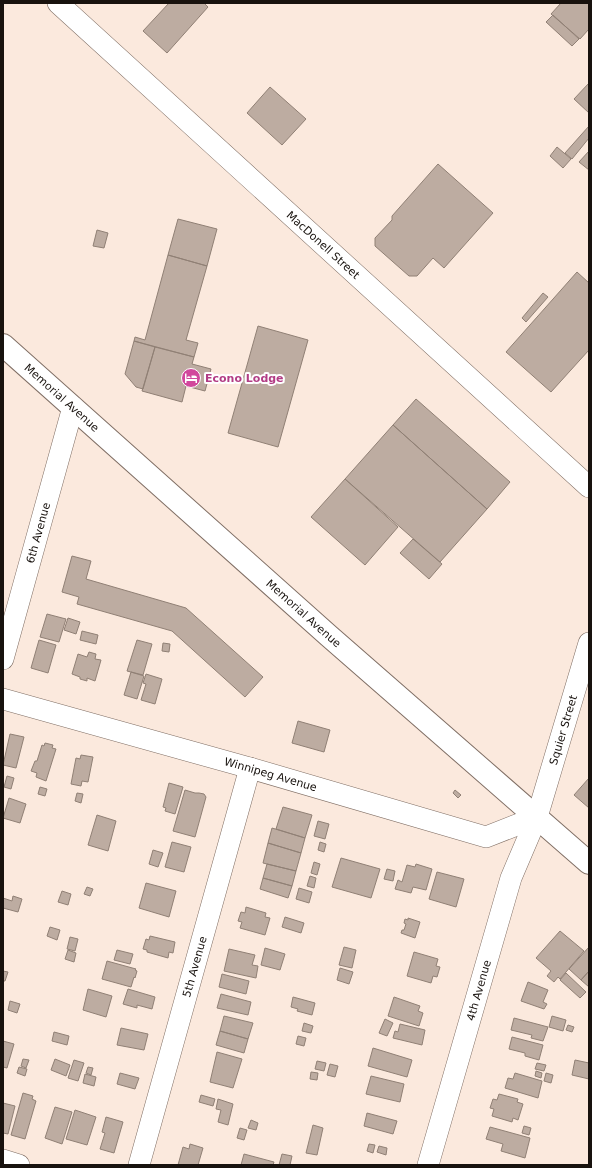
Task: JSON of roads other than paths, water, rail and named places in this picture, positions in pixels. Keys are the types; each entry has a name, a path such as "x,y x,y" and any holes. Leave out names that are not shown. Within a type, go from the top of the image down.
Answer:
{"main road":[{"name":"Memorial Avenue","path":"3,345 329,636 589,863"}],"street":[{"name":"MacDonell Street","path":"58,3 589,487"},
{"name":"6th Avenue","path":"3,659 73,407"},
{"name":"Squier Street","path":"537,817 589,643"},
{"name":"Winnipeg Avenue","path":"3,699 250,768 486,837 537,817"},
{"name":"5th Avenue","path":"139,1165 250,768"},
{"name":"4th Avenue","path":"428,1165 511,878 537,817"},
{"path":"3,1160 20,1165"}],"place":[{"name":"Econo Lodge","path":"191,378"}]}
